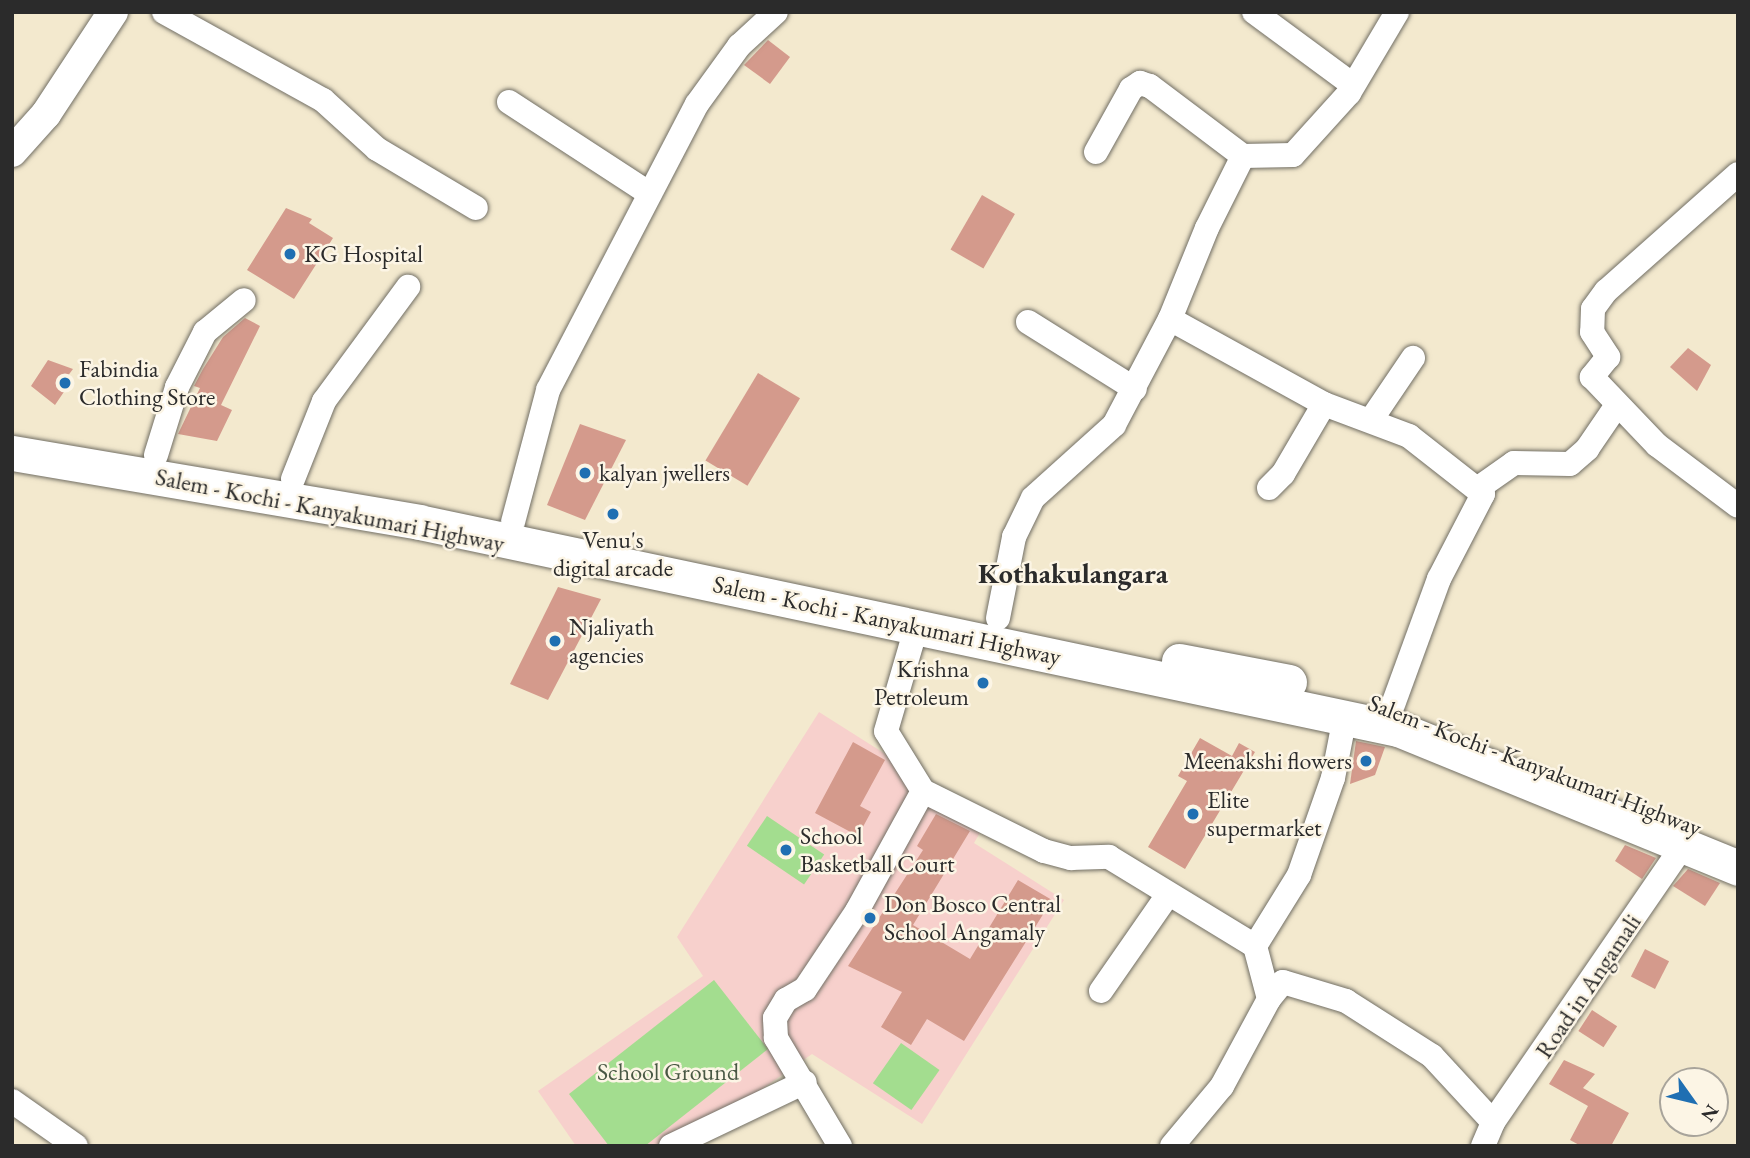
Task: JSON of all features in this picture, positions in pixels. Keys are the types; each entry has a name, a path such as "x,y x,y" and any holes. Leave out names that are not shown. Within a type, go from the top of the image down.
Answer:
{"highway":[{"name":"Salem - Kochi - Kanyakumari Highway","path":"12,432 293,479 513,522 998,618 1393,705 1738,844"},
{"name":"Salem - Kochi - Kanyakumari Highway","path":"12,453 419,522 917,625 1398,729 1681,848 1738,868"}],"main road":[{"path":"13,151 46,114 113,12"}],"street":[{"path":"164,12 323,100 377,149 476,208"},
{"path":"513,522 543,402 650,194 697,104 739,46 776,12"},
{"path":"1254,12 1353,85"},
{"path":"1096,152 1131,89 1140,83 1150,86 1243,156 1293,155 1353,85 1396,12"},
{"path":"509,102 650,194"},
{"path":"998,618 1014,537 1032,498 1114,425 1170,320 1207,228 1243,156"},
{"path":"1738,174 1606,291 1593,309 1592,332 1608,357 1592,377 1617,405 1695,478 1738,506"},
{"path":"293,479 324,401 408,287"},
{"path":"156,455 177,387 205,332 244,300"},
{"path":"1170,320 1324,404 1409,436 1483,494 1439,579 1393,705"},
{"path":"1028,322 1135,389"},
{"path":"1371,420 1413,358"},
{"path":"1269,488 1283,474 1324,404"},
{"path":"1477,489 1514,463 1570,464 1587,449 1617,405"},
{"path":"917,625 886,731 923,791 1044,851 1071,858 1109,857 1167,896 1175,897 1255,946 1269,999"},
{"path":"1255,946 1299,875 1333,778 1345,717"},
{"path":"840,1146 805,1082 776,1038 775,1018 786,1000 805,989 857,911 923,791"},
{"name":"Road in Angamali","path":"1482,1146 1493,1122 1681,848"},
{"path":"1101,991 1167,896"},
{"path":"1172,1146 1222,1086 1269,999 1283,982 1346,1001 1432,1056 1493,1122"},
{"path":"671,1146 805,1082"},
{"path":"12,1101 76,1146"}],"shaded area":[{"name":"Don Bosco Central School Angamaly","path":"819,712 988,819 974,843 1064,900 922,1124 812,1054 681,1146 576,1146 538,1091 703,976 677,937"}],"green space":[{"name":"School Basketball Court","path":"767,816 824,855 804,884 747,846"},
{"name":"School Ground","path":"714,980 768,1049 645,1146 609,1146 569,1094"},
{"path":"901,1043 940,1070 911,1110 873,1083"}],"building":[{"path":"768,40 790,57 770,84 744,65"},
{"path":"982,195 1015,214 983,269 950,250"},
{"name":"KG Hospital","path":"286,208 312,219 309,223 333,238 294,299 247,270"},
{"path":"245,318 260,326 221,405 232,410 217,441 178,434 200,388 194,386 203,369 223,337"},
{"path":"1688,348 1711,365 1697,391 1670,367"},
{"path":"48,360 73,369 67,377 72,380 55,405 31,386"},
{"path":"758,373 800,398 747,486 705,460"},
{"name":"kalyan jwellers","path":"580,424 626,440 585,520 547,505"},
{"name":"Njaliyath agencies","path":"558,587 601,599 548,700 510,684"},
{"name":"Elite supermarket","path":"1200,738 1232,756 1239,743 1255,752 1185,869 1148,847 1187,781 1178,776"},
{"name":"Meenakshi flowers","path":"1356,741 1385,747 1375,775 1350,784"},
{"path":"853,742 885,760 860,806 871,812 858,836 815,813"},
{"path":"936,814 970,831 913,925 970,959 1018,880 1052,900 964,1041 927,1019 911,1045 881,1027 902,992 848,966 923,850 917,846"},
{"path":"1625,845 1656,858 1642,879 1615,861"},
{"path":"1688,869 1720,883 1705,906 1673,886"},
{"path":"1645,949 1669,961 1655,989 1631,977"},
{"path":"1592,1010 1617,1026 1604,1047 1578,1031"},
{"path":"1564,1060 1595,1074 1583,1088 1629,1113 1611,1146 1581,1146 1570,1140 1588,1106 1549,1084"}],"place":[{"name":"KG Hospital","path":"290,254"},
{"name":"Fabindia Clothing Store","path":"65,383"},
{"name":"kalyan jwellers","path":"585,473"},
{"name":"Venu's digital arcade","path":"613,514"},
{"name":"Njaliyath agencies","path":"555,641"},
{"name":"Krishna Petroleum","path":"983,683"},
{"name":"Meenakshi flowers","path":"1366,761"},
{"name":"Elite supermarket","path":"1193,814"},
{"name":"School Basketball Court","path":"786,850"},
{"name":"Don Bosco Central School Angamaly","path":"870,918"}],"district":[{"name":"Kothakulangara","path":"1073,573"}]}
